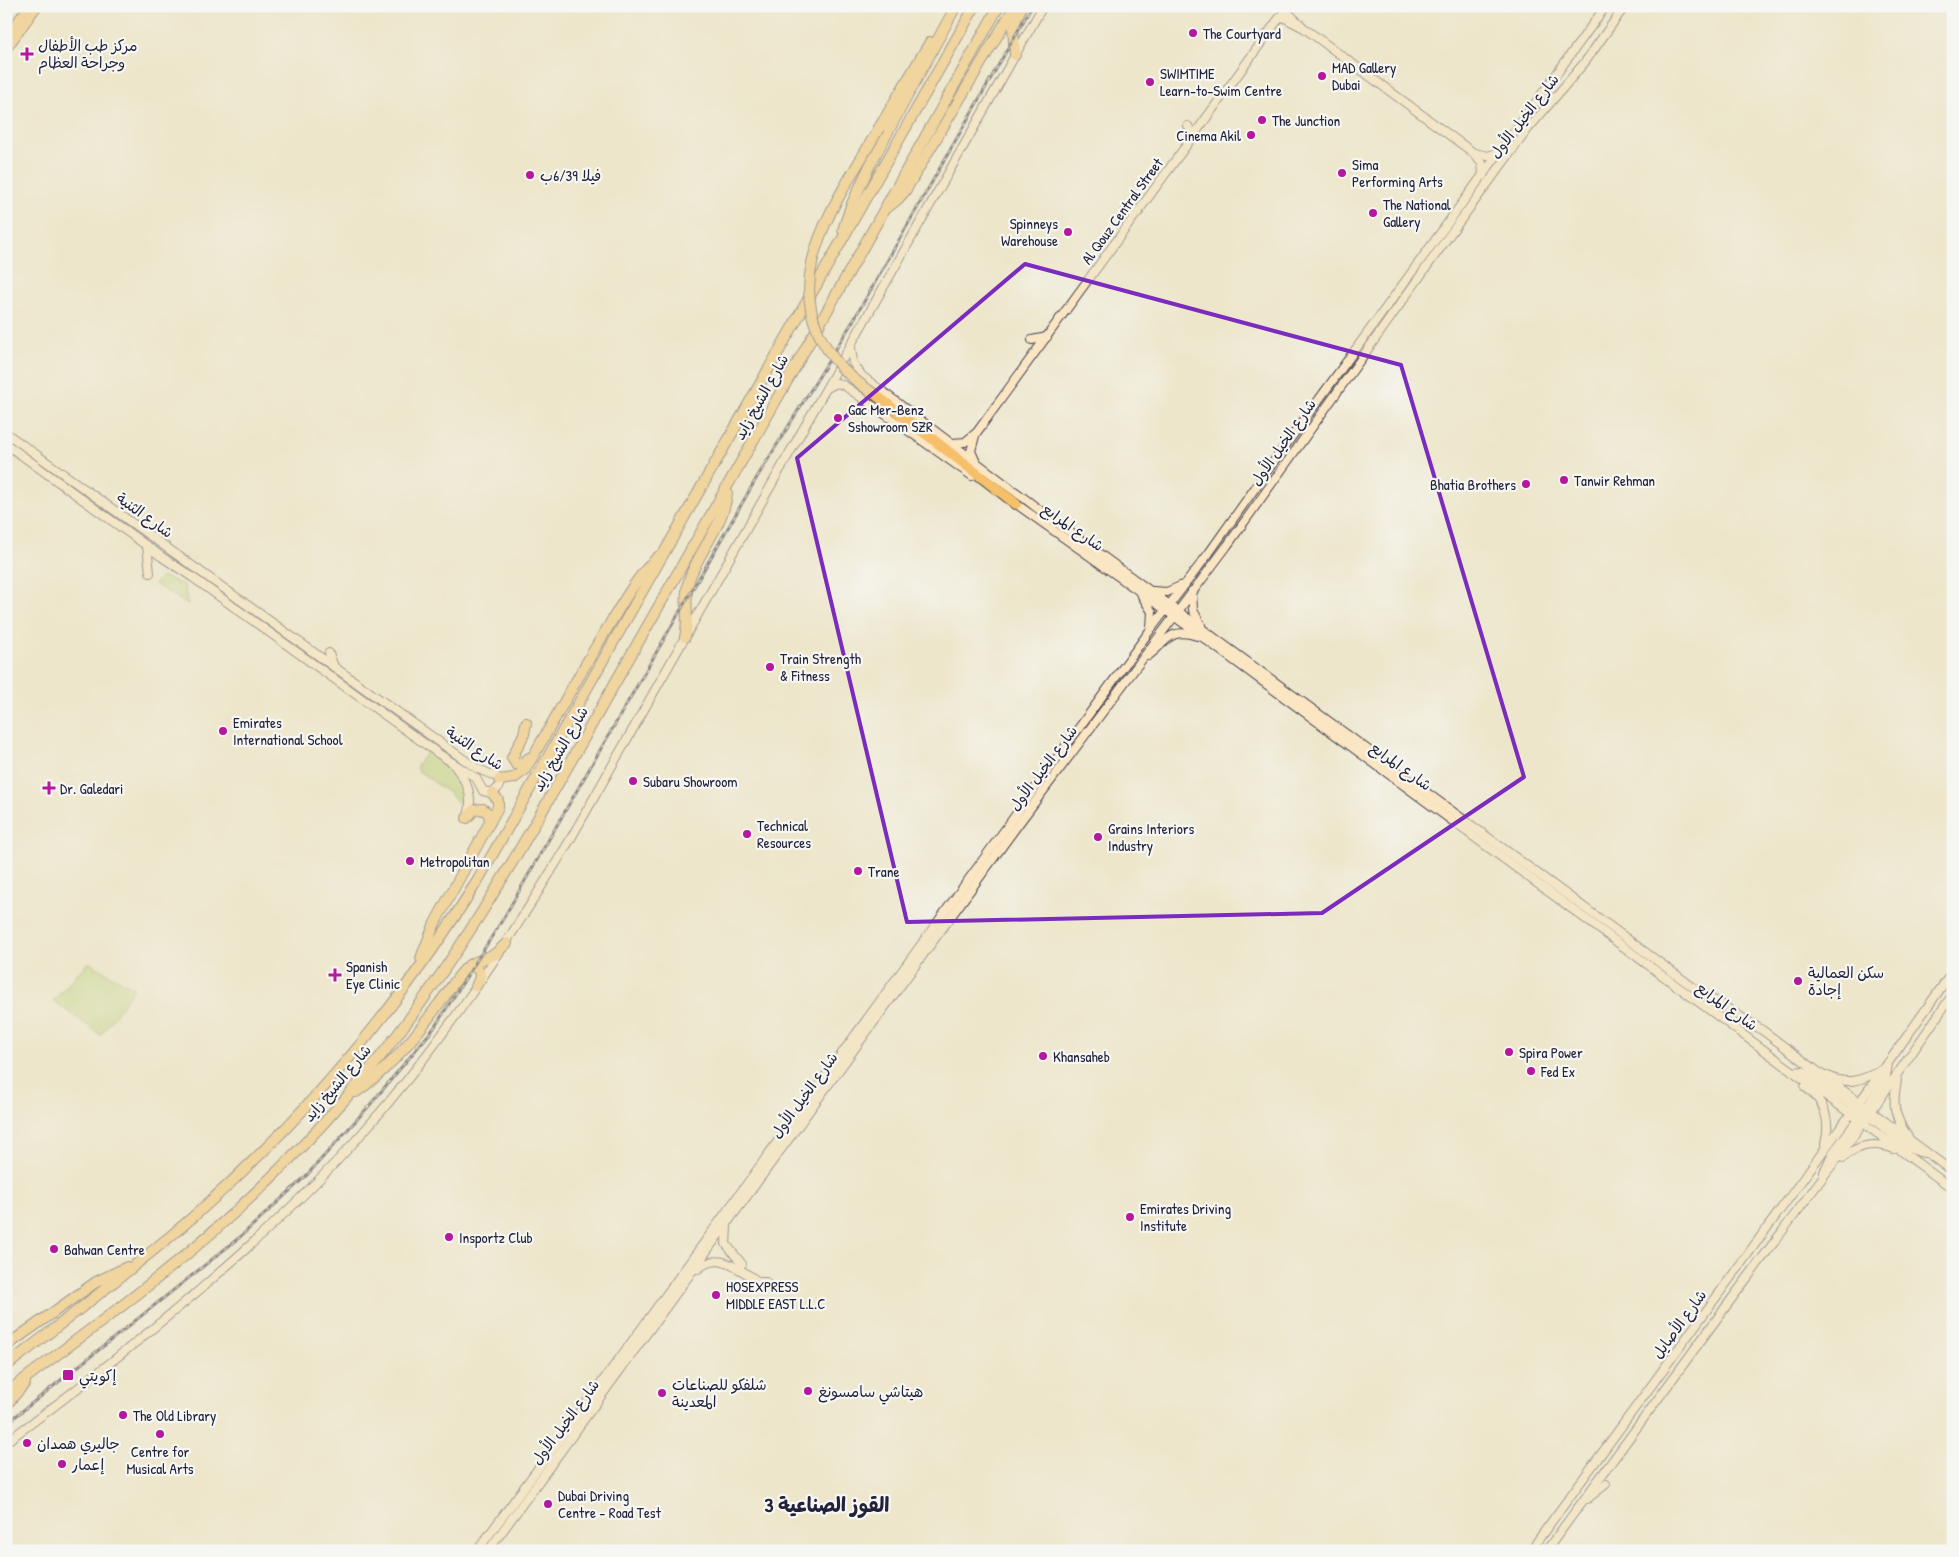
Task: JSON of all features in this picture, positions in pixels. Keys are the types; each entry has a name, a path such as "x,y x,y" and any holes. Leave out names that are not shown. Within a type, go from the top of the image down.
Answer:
{"highway":[{"name":"شارع الشيخ زايد","path":"6,1366 138,1264 218,1194 289,1125 349,1057 449,924 478,880 975,6"},
{"name":"شارع الشيخ زايد","path":"6,1393 144,1289 211,1233 275,1174 349,1096 425,997 482,914 728,487 999,6"},
{"path":"885,208 894,203 904,191 1015,6"},
{"path":"1016,55 1013,27 1022,6"},
{"path":"840,244 851,206 870,165 955,9"},
{"path":"955,9 924,51 821,232 812,258 809,285 812,312 826,346 836,361 849,374 1016,504"},
{"path":"685,637 688,618 686,596 689,580 724,510 728,487"},
{"path":"499,780 514,778 522,774 638,578 665,550"},
{"path":"526,723 525,733 513,754 513,760 518,764 523,764 535,751"},
{"path":"418,967 435,923 499,804 497,798 492,793"},
{"path":"467,818 474,810 483,809 489,814 490,822"},
{"path":"349,1096 370,1082 403,1049 469,965 495,954 507,943"},
{"path":"469,965 480,972 476,986"},
{"path":"6,1346 96,1282 112,1273 138,1264"},
{"path":"6,1405 31,1374"}],"main road":[{"path":"6,37 29,6"},
{"path":"6,50 37,6"},
{"path":"6,1442 119,1357 247,1249 285,1213 339,1160 376,1117 424,1058 476,986 507,943 570,840 1043,6"},
{"name":"شارع الخيل الأول","path":"477,1551 639,1332 1606,6"},
{"name":"شارع الخيل الأول","path":"488,1551 1014,830 1227,546 1449,236 1533,124 1585,62 1625,6"},
{"path":"1284,11 1304,28 1471,151 1482,163 1483,176"},
{"name":"Al Qouz Central Street","path":"952,443 965,442 977,432 1284,11"},
{"path":"1188,126 1190,131 1195,132"},
{"path":"1471,151 1488,156 1500,152"},
{"path":"1126,211 1139,212"},
{"path":"1032,340 1047,337"},
{"name":"شارع المرابع","path":"851,345 853,363 862,376 1049,517 1153,591 1168,607"},
{"path":"825,389 837,384 848,387 847,381 851,376 862,376"},
{"name":"شارع المرابع","path":"848,387 956,465 1016,504 1134,587 1168,607 1204,638 1793,1072 1912,1142 1953,1172"},
{"name":"Al Qouz Central Street","path":"977,432 972,447 973,457 977,462"},
{"name":"شارع الثنية","path":"6,433 476,768 494,775 499,780 498,788 492,793 483,791 476,778 162,557 6,444"},
{"path":"48,474 58,476 71,485 73,481"},
{"path":"147,546 150,573"},
{"path":"162,557 168,553 206,580 217,582"},
{"path":"1153,591 1167,592 1186,583"},
{"path":"1134,587 1150,608 1152,616 1150,629"},
{"path":"1192,591 1193,610 1204,628"},
{"name":"شارع المرابع","path":"1176,613 1204,628 1694,987 1762,1030 1818,1071 1904,1152 1953,1189"},
{"path":"282,630 295,629"},
{"path":"1142,660 1174,634 1187,633 1204,638"},
{"path":"329,653 334,667"},
{"path":"452,762 468,787 470,802 467,818"},
{"name":"شارع الأصايل","path":"1546,1551 1822,1179 1861,1113 1886,1065 1953,971"},
{"name":"شارع الأصايل","path":"1530,1551 1822,1151 1897,1076 1953,994"},
{"path":"1818,1071 1837,1080 1851,1082 1866,1078 1886,1065"},
{"path":"1793,1072 1800,1082 1817,1097 1824,1110 1828,1132 1822,1151"},
{"path":"1897,1076 1894,1110 1900,1124 1912,1142"},
{"path":"1861,1113 1912,1150 1927,1153"},
{"path":"1822,1179 1847,1153 1862,1146 1883,1145 1904,1152"},
{"path":"728,1223 725,1236 726,1244 742,1264"},
{"path":"689,1277 706,1263 721,1260 759,1282 766,1282"},
{"path":"1582,1503 1606,1484"}],"highlighted area":[{"path":"1025,264 1401,365 1524,777 1322,913 907,922 797,458"}],"green space":[{"path":"164,577 184,585 188,605 155,584 160,578"},
{"path":"427,752 443,761 458,775 466,792 465,810 449,793 417,770 417,765"},
{"path":"88,962 134,988 101,1035 53,1001"}],"railway":[{"path":"6,1424 240,1237 306,1176 369,1106 434,1028 503,919 756,479 853,321 1032,6"}],"place":[{"name":"The Courtyard","path":"1193,33"},
{"name":"مركز طب الأطفال وجراحة العظام","path":"27,54"},
{"name":"MAD Gallery Dubai","path":"1322,76"},
{"name":"SWIMTIME Learn-to-Swim Centre","path":"1150,82"},
{"name":"The Junction","path":"1262,120"},
{"name":"Cinema Akil","path":"1251,135"},
{"name":"Sima Performing Arts","path":"1342,173"},
{"name":"فيلا 6/39ب","path":"530,175"},
{"name":"The National Gallery","path":"1373,213"},
{"name":"Spinneys Warehouse","path":"1068,232"},
{"name":"Gac Mer-Benz Sshowroom SZR","path":"838,418"},
{"name":"Tanwir Rehman","path":"1564,480"},
{"name":"Bhatia Brothers","path":"1526,484"},
{"name":"Train Strength & Fitness","path":"770,667"},
{"name":"Emirates International School","path":"223,731"},
{"name":"Subaru Showroom","path":"633,781"},
{"name":"Dr. Galedari","path":"49,788"},
{"name":"Technical Resources","path":"747,834"},
{"name":"Grains Interiors Industry","path":"1098,837"},
{"name":"Metropolitan","path":"410,861"},
{"name":"Trane","path":"858,871"},
{"name":"Spanish Eye Clinic","path":"335,975"},
{"name":"سكن العمالية إجادة","path":"1798,981"},
{"name":"Spira Power","path":"1509,1052"},
{"name":"Khansaheb","path":"1043,1056"},
{"name":"Fed Ex","path":"1531,1071"},
{"name":"Emirates Driving Institute","path":"1130,1217"},
{"name":"Insportz Club","path":"449,1237"},
{"name":"Bahwan Centre","path":"54,1249"},
{"name":"HOSEXPRESS MIDDLE EAST L.L.C","path":"716,1295"},
{"name":"إكويتي","path":"68,1375"},
{"name":"هيتاشي سامسونغ","path":"808,1391"},
{"name":"شلفكو للصناعات المعدينة","path":"662,1393"},
{"name":"The Old Library","path":"123,1415"},
{"name":"Centre for Musical Arts","path":"160,1434"},
{"name":"جاليري همدان","path":"27,1443"},
{"name":"إعمار","path":"62,1464"},
{"name":"Dubai Driving Centre - Road Test","path":"548,1504"}],"district":[{"name":"القوز الصناعية 3","path":"827,1504"}]}
